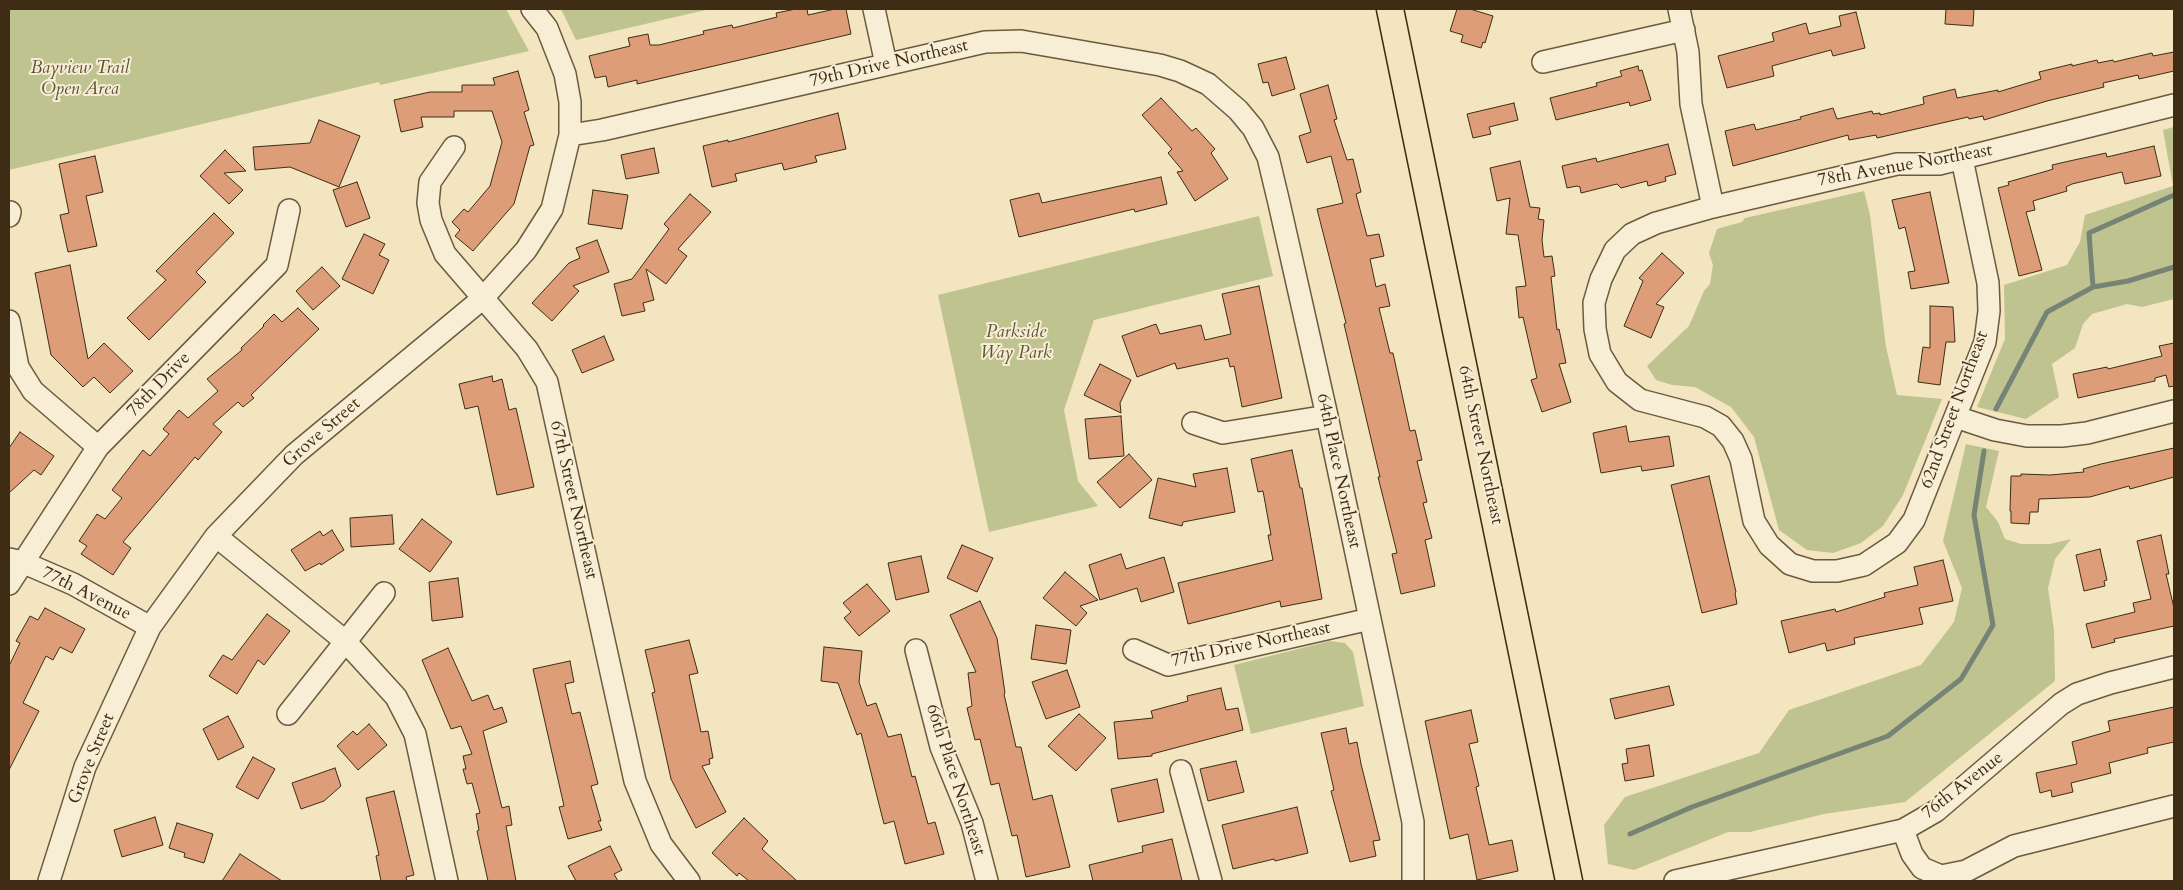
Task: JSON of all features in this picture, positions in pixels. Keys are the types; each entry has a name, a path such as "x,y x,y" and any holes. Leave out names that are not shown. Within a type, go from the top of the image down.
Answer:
{"main road":[{"name":"64th Street Northeast","path":"1390,9 1569,881"}],"street":[{"name":"Grove Street","path":"49,881 84,767 150,627 216,536 294,455 482,299 526,250 552,208 570,134 570,102 565,74 547,28 532,9"},
{"path":"874,9 886,64"},
{"path":"1679,9 1688,52 1691,104 1713,207"},
{"path":"1543,62 1684,30"},
{"name":"79th Drive Northeast","path":"570,134 602,130 985,42 1021,41 1160,65 1180,71 1208,84"},
{"name":"64th Place Northeast","path":"1208,84 1238,110 1253,128 1268,157 1327,416 1413,822 1413,881"},
{"name":"78th Avenue Northeast","path":"1790,564 1769,545 1754,521 1741,459 1733,441 1721,426 1705,417 1640,400 1617,382 1600,354 1595,329 1594,303 1601,279 1615,250 1632,234 1656,223 1713,207 1897,164 1940,164 2174,105"},
{"name":"67th Street Northeast","path":"454,147 430,182 428,203 430,220 445,254 527,349 547,382 635,781 661,844 688,881"},
{"name":"62nd Street Northeast","path":"1790,564 1813,571 1837,571 1864,565 1897,542 1914,520 1985,342 1989,311 1988,283 1962,159"},
{"name":"78th Drive","path":"9,584 15,560 98,447 277,265 289,210"},
{"path":"9,321 18,367 33,391 98,447"},
{"path":"1956,417 1995,430 2027,436 2062,436 2087,433 2174,410"},
{"path":"1193,424 1223,433 1327,416"},
{"path":"216,536 346,640 396,697 415,734 447,881"},
{"name":"77th Avenue","path":"15,560 73,584 150,627"},
{"path":"288,714 384,592"},
{"name":"77th Drive Northeast","path":"1134,650 1168,665 1370,619"},
{"name":"66th Place Northeast","path":"916,650 941,748 972,823 987,881"},
{"name":"76th Avenue","path":"1675,881 1903,830 1936,811 2061,704 2077,694 2091,688 2174,667"},
{"path":"1181,771 1211,881"},
{"path":"1903,830 1912,854 1922,868 1941,876 1966,871 2014,846 2174,806"}],"green space":[{"name":"Bayview Trail Open Area","path":"9,9 506,9 529,51 380,85 379,82 9,170"},
{"path":"561,9 710,9 576,40"},
{"path":"2174,127 2174,299 2142,307 2127,304 2092,314 2083,324 2075,348 2052,364 2059,397 2026,419 1977,407 2005,339 2004,285 2067,265 2080,242 2085,215 2173,186 2163,130"},
{"path":"1864,191 1870,215 1886,347 1897,395 1942,399 1903,495 1883,526 1861,543 1833,553 1807,550 1779,530 1754,437 1731,407 1695,387 1672,385 1656,380 1647,366 1689,326 1704,291 1710,284 1713,265 1709,253 1717,229 1742,222 1745,218"},
{"name":"Parkside Way Park","path":"1259,216 1273,276 1094,320 1064,410 1078,481 1098,506 989,532 938,295"},
{"path":"1966,444 1999,451 1986,507 1998,522 2005,539 2021,544 2050,544 2071,539 2055,559 2048,588 2054,630 2055,681 1905,802 1824,814 1750,832 1728,832 1634,870 1608,864 1604,825 1625,797 1759,753 1789,710 1921,665 1954,622 1962,588 1943,541"},
{"path":"1330,641 1345,643 1353,652 1364,706 1251,734 1234,665"}],"building":[{"path":"807,9 808,15 835,9 846,9 851,34 637,84 637,80 608,87 606,76 595,78 589,56 630,46 628,38 648,34 650,45 659,45 704,34 703,31 732,25 733,28 777,17 776,13"},
{"path":"1457,9 1470,9 1493,16 1485,43 1483,42 1481,48 1461,42 1463,35 1450,31"},
{"path":"1946,9 1974,9 1973,26 1945,24"},
{"path":"1856,12 1865,48 1833,56 1831,50 1772,66 1774,76 1727,88 1718,56 1774,41 1772,33 1806,23 1809,34 1841,26 1839,16"},
{"path":"2174,52 2174,71 2139,79 2138,75 2103,83 2104,87 2047,101 1984,120 1983,116 1969,119 1968,117 1877,138 1876,135 1849,140 1848,135 1733,166 1725,131 1754,124 1756,130 1801,119 1800,117 1833,108 1837,119 1872,111 1873,114 1880,113 1880,115 1924,104 1923,97 1955,89 1957,98 1998,90 1998,92 2041,79 2039,72 2072,64 2072,66 2097,60 2098,63 2113,60 2114,62 2152,53 2153,56"},
{"path":"1286,57 1295,89 1272,96 1268,82 1263,83 1258,64"},
{"path":"1638,66 1639,71 1642,70 1651,100 1630,106 1629,102 1556,120 1550,98 1597,86 1596,83 1622,76 1620,71"},
{"path":"518,71 529,110 524,112 534,145 530,146 514,204 473,251 455,236 460,230 452,222 464,209 468,212 490,186 502,142 492,111 454,111 454,117 421,117 423,127 401,132 394,100 430,92 462,92 462,85 495,85 493,78"},
{"path":"1328,85 1337,119 1334,120 1347,160 1353,159 1361,192 1356,194 1367,236 1379,234 1384,256 1370,259 1376,287 1385,284 1390,306 1379,308 1390,353 1393,353 1410,431 1415,430 1422,460 1417,461 1427,502 1423,503 1432,538 1425,540 1435,586 1401,594 1392,554 1397,553 1344,324 1346,323 1317,209 1343,203 1331,156 1307,163 1299,136 1311,132 1300,94"},
{"path":"1161,98 1192,131 1196,128 1215,149 1211,153 1228,179 1195,201 1177,172 1183,171 1168,153 1172,149 1142,115"},
{"path":"1514,103 1518,120 1489,127 1491,134 1473,138 1467,114"},
{"path":"838,113 846,149 815,156 817,162 784,170 782,163 735,174 737,181 712,187 703,146 728,140 728,142"},
{"path":"319,120 360,136 339,187 290,167 255,170 253,147 310,143"},
{"path":"1668,144 1676,174 1665,177 1666,181 1648,186 1647,181 1621,188 1617,184 1581,193 1580,187 1567,188 1562,166 1596,158 1597,162"},
{"path":"2154,146 2161,176 2125,184 2122,172 2072,184 2066,187 2067,191 2033,201 2035,210 2026,212 2042,270 2019,276 1998,188 2009,185 2008,182 2053,169 2052,165 2106,153 2107,157"},
{"path":"654,148 659,173 626,179 621,155"},
{"path":"225,150 246,171 224,173 243,190 229,204 200,176"},
{"path":"95,156 103,192 86,196 97,246 68,252 60,215 69,213 59,164"},
{"path":"1520,161 1530,207 1540,208 1538,219 1544,220 1542,240 1544,257 1552,256 1555,276 1551,277 1557,330 1559,329 1566,363 1559,364 1571,402 1542,412 1531,380 1537,378 1523,317 1519,318 1516,287 1526,286 1518,235 1506,234 1510,198 1497,201 1490,168"},
{"path":"1161,177 1167,204 1135,212 1134,209 1019,237 1010,200 1039,193 1042,203"},
{"path":"357,182 370,218 346,227 333,190"},
{"path":"593,190 628,195 622,229 588,224"},
{"path":"1930,192 1949,283 1911,289 1908,272 1915,271 1905,227 1899,229 1892,200"},
{"path":"690,194 711,212 678,249 687,256 666,284 646,269 654,300 643,303 645,311 622,316 614,284 632,279 669,229 664,224"},
{"path":"214,213 234,233 196,272 206,282 149,340 127,318 166,280 156,271"},
{"path":"364,234 385,244 379,255 389,260 373,294 342,279"},
{"path":"597,240 609,272 573,286 579,291 552,321 532,303 569,263 580,258 576,248"},
{"path":"1662,253 1684,273 1656,304 1664,307 1651,338 1624,326 1643,281 1639,278"},
{"path":"70,265 88,359 104,343 133,371 110,393 94,377 83,387 51,355 35,273"},
{"path":"322,267 340,286 313,310 296,291"},
{"path":"1259,286 1282,398 1242,407 1234,366 1230,367 1228,358 1177,369 1175,363 1137,377 1122,336 1156,324 1160,334 1201,325 1205,340 1231,334 1222,294"},
{"path":"1930,306 1953,307 1955,342 1946,342 1940,385 1918,382 1923,347 1930,348"},
{"path":"298,308 319,329 251,395 254,398 243,407 238,402 213,424 222,432 198,460 195,457 123,542 131,548 113,575 81,554 87,546 79,541 97,514 105,519 122,498 112,490 143,450 150,456 169,434 163,429 179,410 188,418 218,391 207,379 242,350 241,348 274,314 282,322"},
{"path":"604,336 614,360 582,373 572,350"},
{"path":"2174,343 2174,386 2169,387 2166,375 2155,378 2155,381 2078,398 2073,374 2107,367 2108,369 2162,356 2159,346"},
{"path":"1100,364 1131,380 1120,403 1121,413 1084,395"},
{"path":"492,376 493,382 502,379 509,410 516,408 534,487 497,495 478,406 465,409 459,384"},
{"path":"1121,416 1124,456 1089,459 1085,419"},
{"path":"1626,426 1629,442 1669,436 1674,466 1642,471 1641,466 1601,473 1593,433"},
{"path":"20,432 54,456 41,475 34,470 9,493 9,448"},
{"path":"2174,448 2174,477 2130,489 2129,486 2090,497 2039,499 2038,512 2030,512 2029,524 2011,523 2011,476 2084,472 2083,469 2101,464"},
{"path":"1292,450 1300,488 1302,488 1322,599 1281,607 1280,601 1188,624 1178,583 1273,560 1268,535 1271,535 1263,491 1258,492 1251,459"},
{"path":"1129,454 1152,480 1120,508 1097,482"},
{"path":"1227,468 1235,512 1183,522 1182,526 1149,518 1158,478 1196,487 1193,474"},
{"path":"1709,476 1736,592 1737,604 1702,613 1671,485"},
{"path":"392,515 394,544 351,547 350,518"},
{"path":"422,519 452,542 430,572 399,549"},
{"path":"332,530 344,550 321,565 320,563 305,571 291,550 320,531 323,536"},
{"path":"2161,535 2169,574 2166,574 2174,608 2174,626 2114,639 2115,642 2092,648 2086,624 2135,612 2133,603 2151,599 2137,541"},
{"path":"962,545 993,558 977,592 947,578"},
{"path":"2100,549 2107,580 2104,581 2105,586 2084,591 2076,555"},
{"path":"1121,554 1126,569 1164,557 1174,592 1141,602 1137,588 1100,600 1089,565"},
{"path":"921,556 929,592 896,600 888,563"},
{"path":"1943,560 1953,601 1919,608 1923,624 1854,638 1855,644 1827,651 1825,643 1789,653 1781,621 1835,609 1836,612 1885,597 1884,593 1918,585 1914,567"},
{"path":"1065,572 1098,600 1080,606 1087,613 1076,626 1043,598"},
{"path":"458,578 463,617 432,621 429,582"},
{"path":"867,584 890,611 859,636 844,618 851,612 843,603"},
{"path":"980,601 997,638 1004,694 1016,747 1021,747 1033,800 1052,795 1070,867 1026,877 1017,835 1012,836 999,783 991,785 980,739 975,740 967,708 972,706 968,673 976,672 950,615"},
{"path":"45,608 85,629 72,653 60,647 53,660 46,656 23,703 39,711 9,770 9,666 20,643 16,641 30,616 38,620"},
{"path":"267,614 290,631 264,665 258,660 237,694 209,676 223,655 232,660"},
{"path":"1036,625 1071,630 1066,664 1031,659"},
{"path":"689,640 698,673 689,675 701,732 708,731 713,758 709,759 710,764 702,766 726,812 696,828 671,779 652,693 655,692 645,650"},
{"path":"824,647 862,651 859,682 867,706 876,703 888,737 901,734 912,777 915,776 928,824 935,822 944,854 905,864 894,821 884,824 861,733 857,735 838,683 821,681"},
{"path":"448,648 472,701 488,695 494,710 502,707 507,722 483,731 502,808 509,806 512,825 506,826 516,881 488,881 477,831 479,830 476,814 480,813 472,783 467,784 463,769 466,769 463,756 472,754 461,726 451,729 422,660"},
{"path":"570,661 574,682 565,684 572,714 580,712 598,784 591,786 601,821 598,821 602,830 568,839 559,807 564,806 533,669"},
{"path":"1067,670 1080,707 1046,719 1032,682"},
{"path":"1669,686 1674,705 1615,719 1610,699"},
{"path":"1221,688 1226,710 1238,708 1243,730 1152,754 1152,756 1118,759 1114,722 1153,718 1151,711 1188,701 1187,696"},
{"path":"2174,707 2174,742 2147,748 2148,753 2109,763 2111,773 2071,783 2073,792 2052,797 2051,790 2040,793 2036,773 2077,764 2072,742 2110,731 2108,721"},
{"path":"1471,710 1478,742 1469,744 1479,786 1476,787 1489,845 1512,840 1518,871 1477,880 1468,834 1450,839 1425,721"},
{"path":"1079,714 1106,738 1076,771 1048,746"},
{"path":"228,716 244,747 218,760 203,729"},
{"path":"369,724 387,745 358,770 337,746 353,731 357,735"},
{"path":"1346,728 1349,744 1357,742 1380,840 1373,841 1376,856 1350,862 1331,791 1334,790 1321,733"},
{"path":"1649,745 1654,776 1625,781 1622,764 1628,763 1626,749"},
{"path":"253,757 275,769 258,799 236,787"},
{"path":"1236,761 1244,792 1208,801 1200,769"},
{"path":"335,768 341,786 324,801 301,809 292,783"},
{"path":"1157,779 1164,812 1118,822 1111,789"},
{"path":"394,791 414,875 406,877 407,881 381,881 376,856 379,855 366,798"},
{"path":"1297,807 1308,853 1233,869 1222,825"},
{"path":"155,817 163,845 122,857 114,830"},
{"path":"744,818 768,841 762,849 797,881 749,881 739,873 737,876 712,853"},
{"path":"177,823 213,834 204,863 184,857 185,853 169,848"},
{"path":"1172,839 1182,881 1093,881 1089,865 1143,852 1142,846"},
{"path":"610,846 622,870 614,874 618,881 576,881 568,866"},
{"path":"240,854 282,881 222,881"}],"waterway":[{"path":"1996,409 2047,312 2093,287 2089,233 2174,195"},
{"path":"2093,287 2128,281 2174,267"},
{"path":"1630,834 1692,807 1888,736 1961,679 1993,625 1974,515 1984,451"}]}
